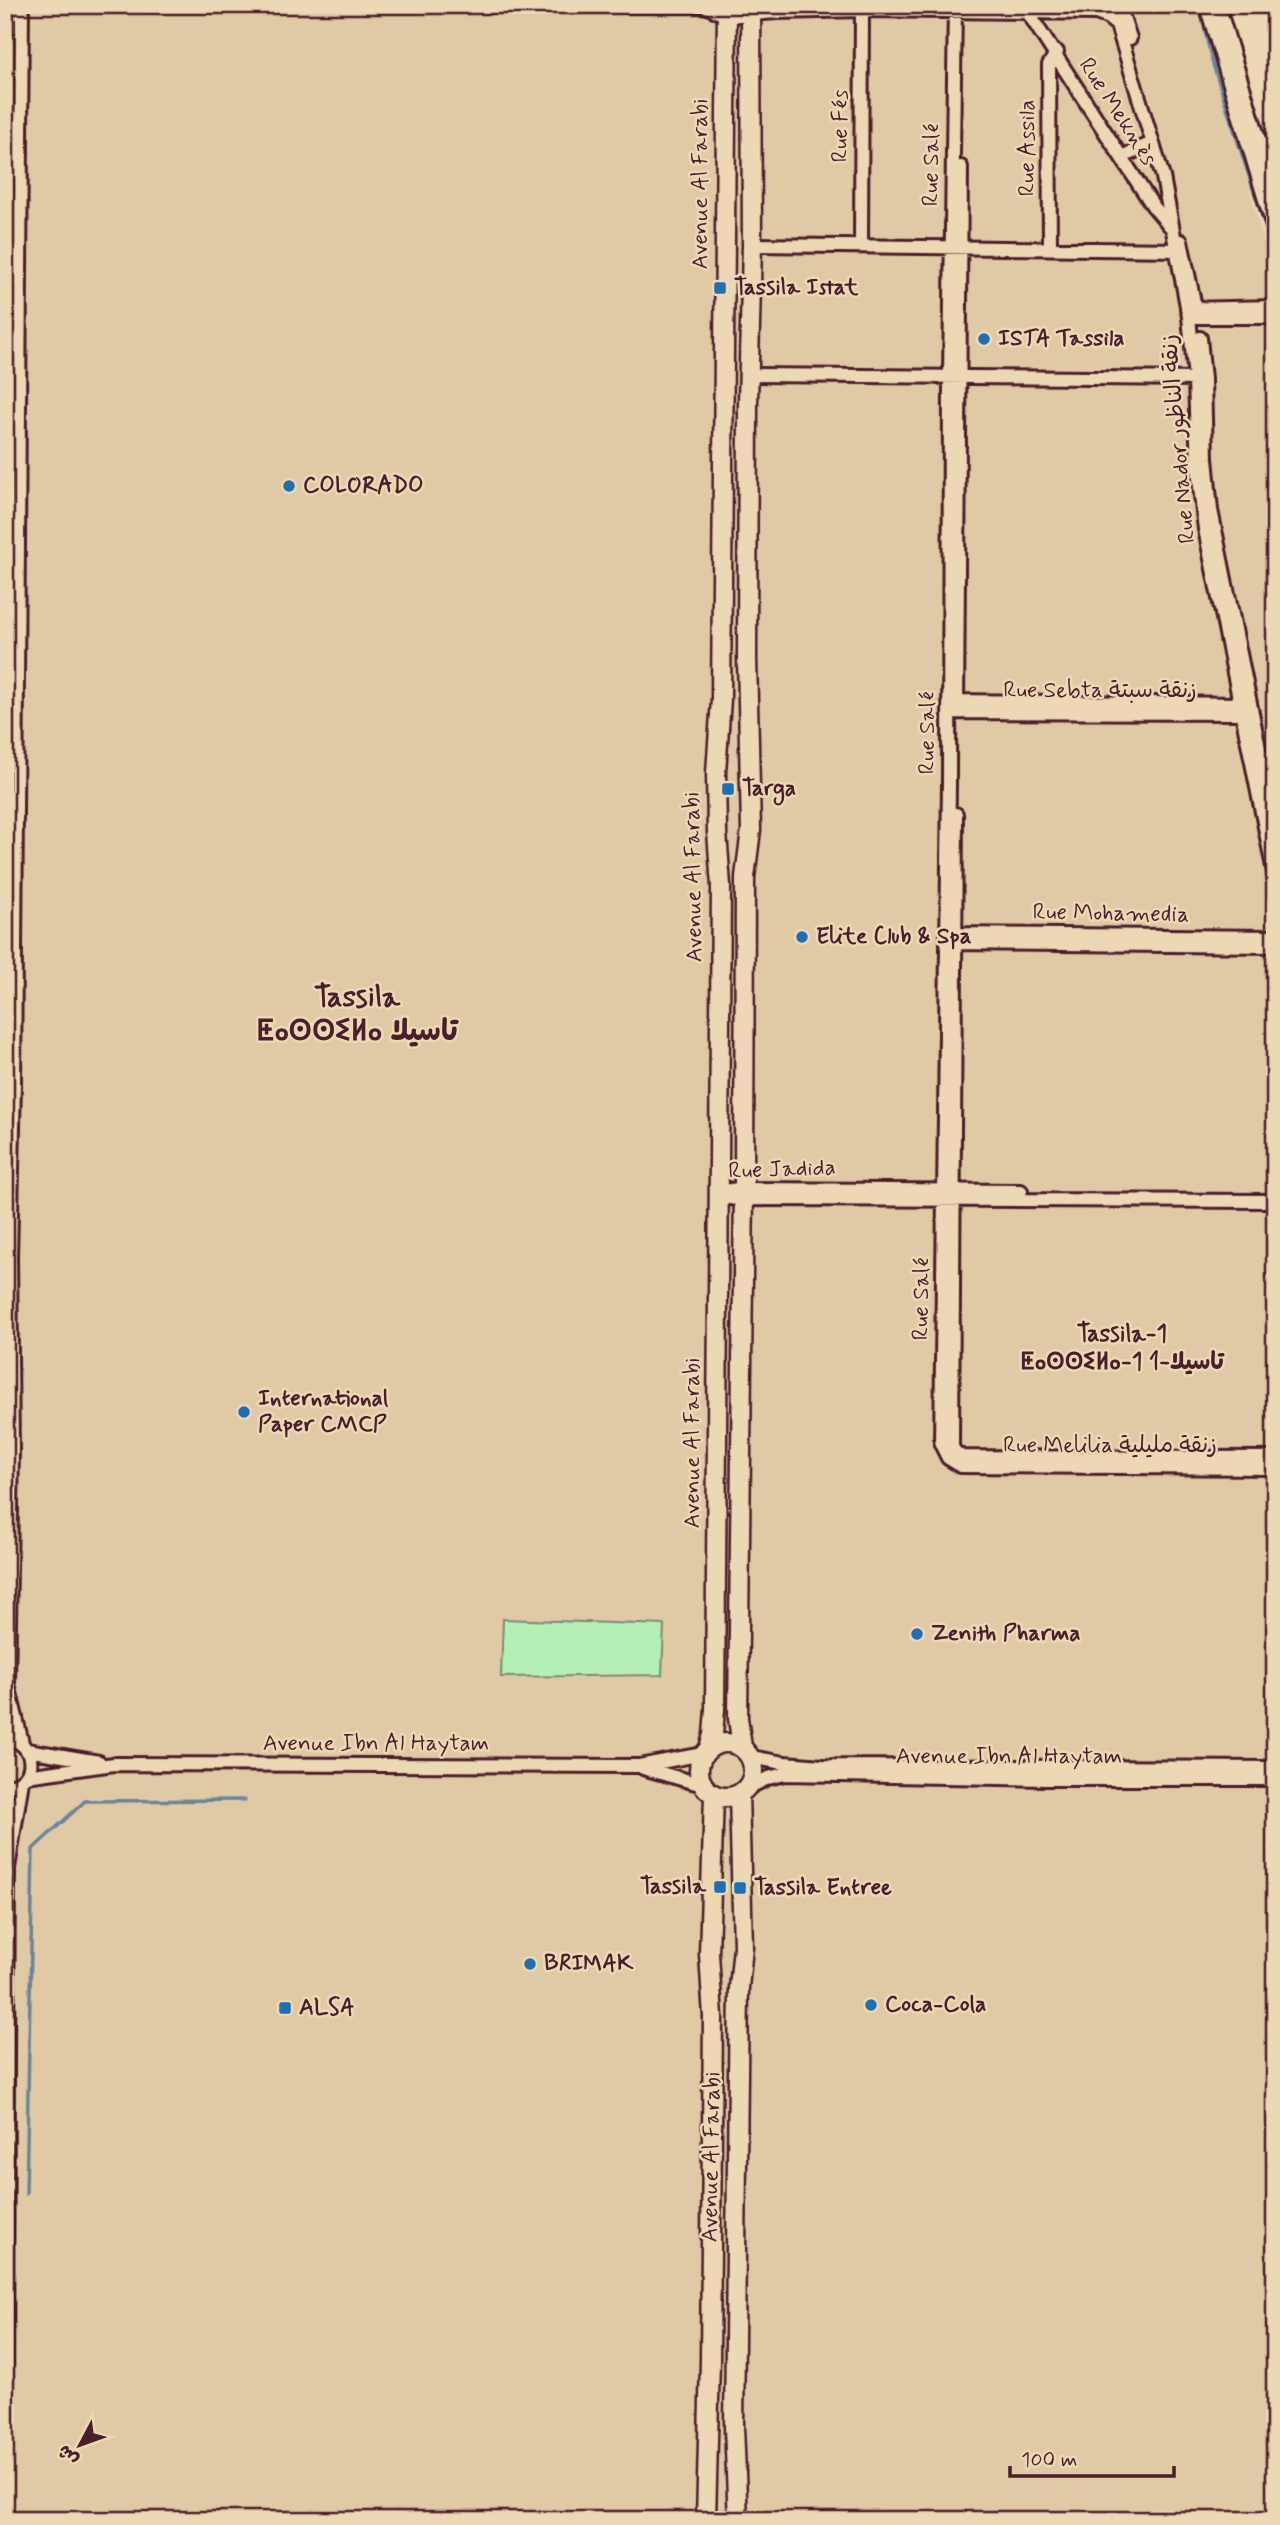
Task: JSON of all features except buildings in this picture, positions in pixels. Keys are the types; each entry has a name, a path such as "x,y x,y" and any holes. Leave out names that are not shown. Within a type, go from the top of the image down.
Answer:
{"street":[{"path":"5,2424 8,1868 24,1778 31,1765 6,1688 12,1450 10,1257 15,1049 22,5"},
{"path":"487,5 707,6 727,11 777,12 862,8 1028,9"},
{"name":"Rue Nador زنقة الناظور","path":"1112,5 1118,9 1125,21 1170,175 1176,234"},
{"path":"1206,5 1275,233"},
{"path":"1219,5 1275,192"},
{"name":"Rue Fés","path":"861,246 862,8"},
{"name":"Rue Salé","path":"951,1454 943,1449 941,1438 949,1195 958,8"},
{"name":"Rue Nador زنقة الناظور","path":"1028,9 1096,13 1113,20 1120,31 1163,177 1192,313 1211,510 1275,877"},
{"name":"Rue Meknès","path":"1028,9 1124,156 1153,206 1176,234"},
{"name":"Avenue Al Farabi","path":"706,1751 715,1722 721,886 716,774 721,699 727,11"},
{"path":"746,1752 723,1742 706,1751 699,1768 708,1790 721,1797 742,1792 754,1774 746,1752 738,1710 745,877 751,830 747,658 752,245 751,11"},
{"name":"Rue Assila","path":"1049,248 1049,65 1056,52"},
{"path":"1124,156 1153,143"},
{"path":"752,245 1049,248 1176,234"},
{"path":"1192,313 1275,307"},
{"path":"1192,313 1275,317"},
{"path":"749,375 1200,379"},
{"name":"Rue Sebta زنقة سبتة","path":"953,707 1246,708"},
{"name":"Rue Nador زنقة الناظور","path":"1246,708 1275,827"},
{"name":"Rue Mohamedia","path":"951,939 1275,937"},
{"name":"Rue Mohamedia","path":"951,939 1275,946"},
{"name":"Rue Jadida","path":"717,1192 730,1198 744,1194 1275,1195"},
{"name":"Rue Jadida","path":"949,1195 1275,1201"},
{"name":"Rue Melilia زنقة مليلية","path":"951,1454 962,1457 1275,1458"},
{"name":"Rue Melilia زنقة مليلية","path":"951,1454 961,1466 1275,1468"},
{"name":"Avenue Ibn Al Haytam","path":"5,1738 25,1746 114,1764"},
{"name":"Avenue Ibn Al Haytam","path":"5,1786 17,1784 24,1778 114,1764 639,1766 706,1751"},
{"name":"Avenue Ibn Al Haytam","path":"746,1752 783,1763 823,1766 1251,1773 1275,1779"},
{"name":"Avenue Ibn Al Haytam","path":"639,1766 708,1790"},
{"name":"Avenue Ibn Al Haytam","path":"742,1792 768,1778 785,1774 902,1777 1251,1773 1275,1768"},
{"name":"Avenue Al Farabi","path":"706,2520 713,2017 709,1954 708,1790"},
{"name":"Avenue Al Farabi","path":"738,2520 734,2427 739,1988 743,1947 742,1792"},
{"path":"5,1853 8,1868"}],"shaded area":[{"path":"5,5 1200,5 1219,66 1275,289 1275,2520 5,2520"}],"green space":[{"path":"503,1619 664,1625 662,1675 501,1677"}],"waterway":[{"path":"1199,5 1212,61 1275,257"},
{"path":"26,2194 33,1849 85,1801 245,1800"}],"place":[{"name":"Tassila Istat","path":"720,288"},
{"name":"ISTA Tassila","path":"984,339"},
{"name":"COLORADO","path":"289,486"},
{"name":"Targa","path":"728,789"},
{"name":"Elite Club & Spa","path":"802,937"},
{"name":"International Paper CMCP","path":"244,1412"},
{"name":"Zenith Pharma","path":"917,1634"},
{"name":"Tassila","path":"720,1887"},
{"name":"Tassila Entree","path":"740,1888"},
{"name":"BRIMAK","path":"530,1964"},
{"name":"Coca-Cola","path":"871,2005"},
{"name":"ALSA","path":"285,2008"}],"district":[{"name":"Tassila ⵟⴰⵙⵙⵉⵍⴰ تاسيلا","path":"357,1014"},
{"name":"Tassila-1 ⵟⴰⵙⵙⵉⵍⴰ-1 1-تاسيلا","path":"1122,1348"}]}
